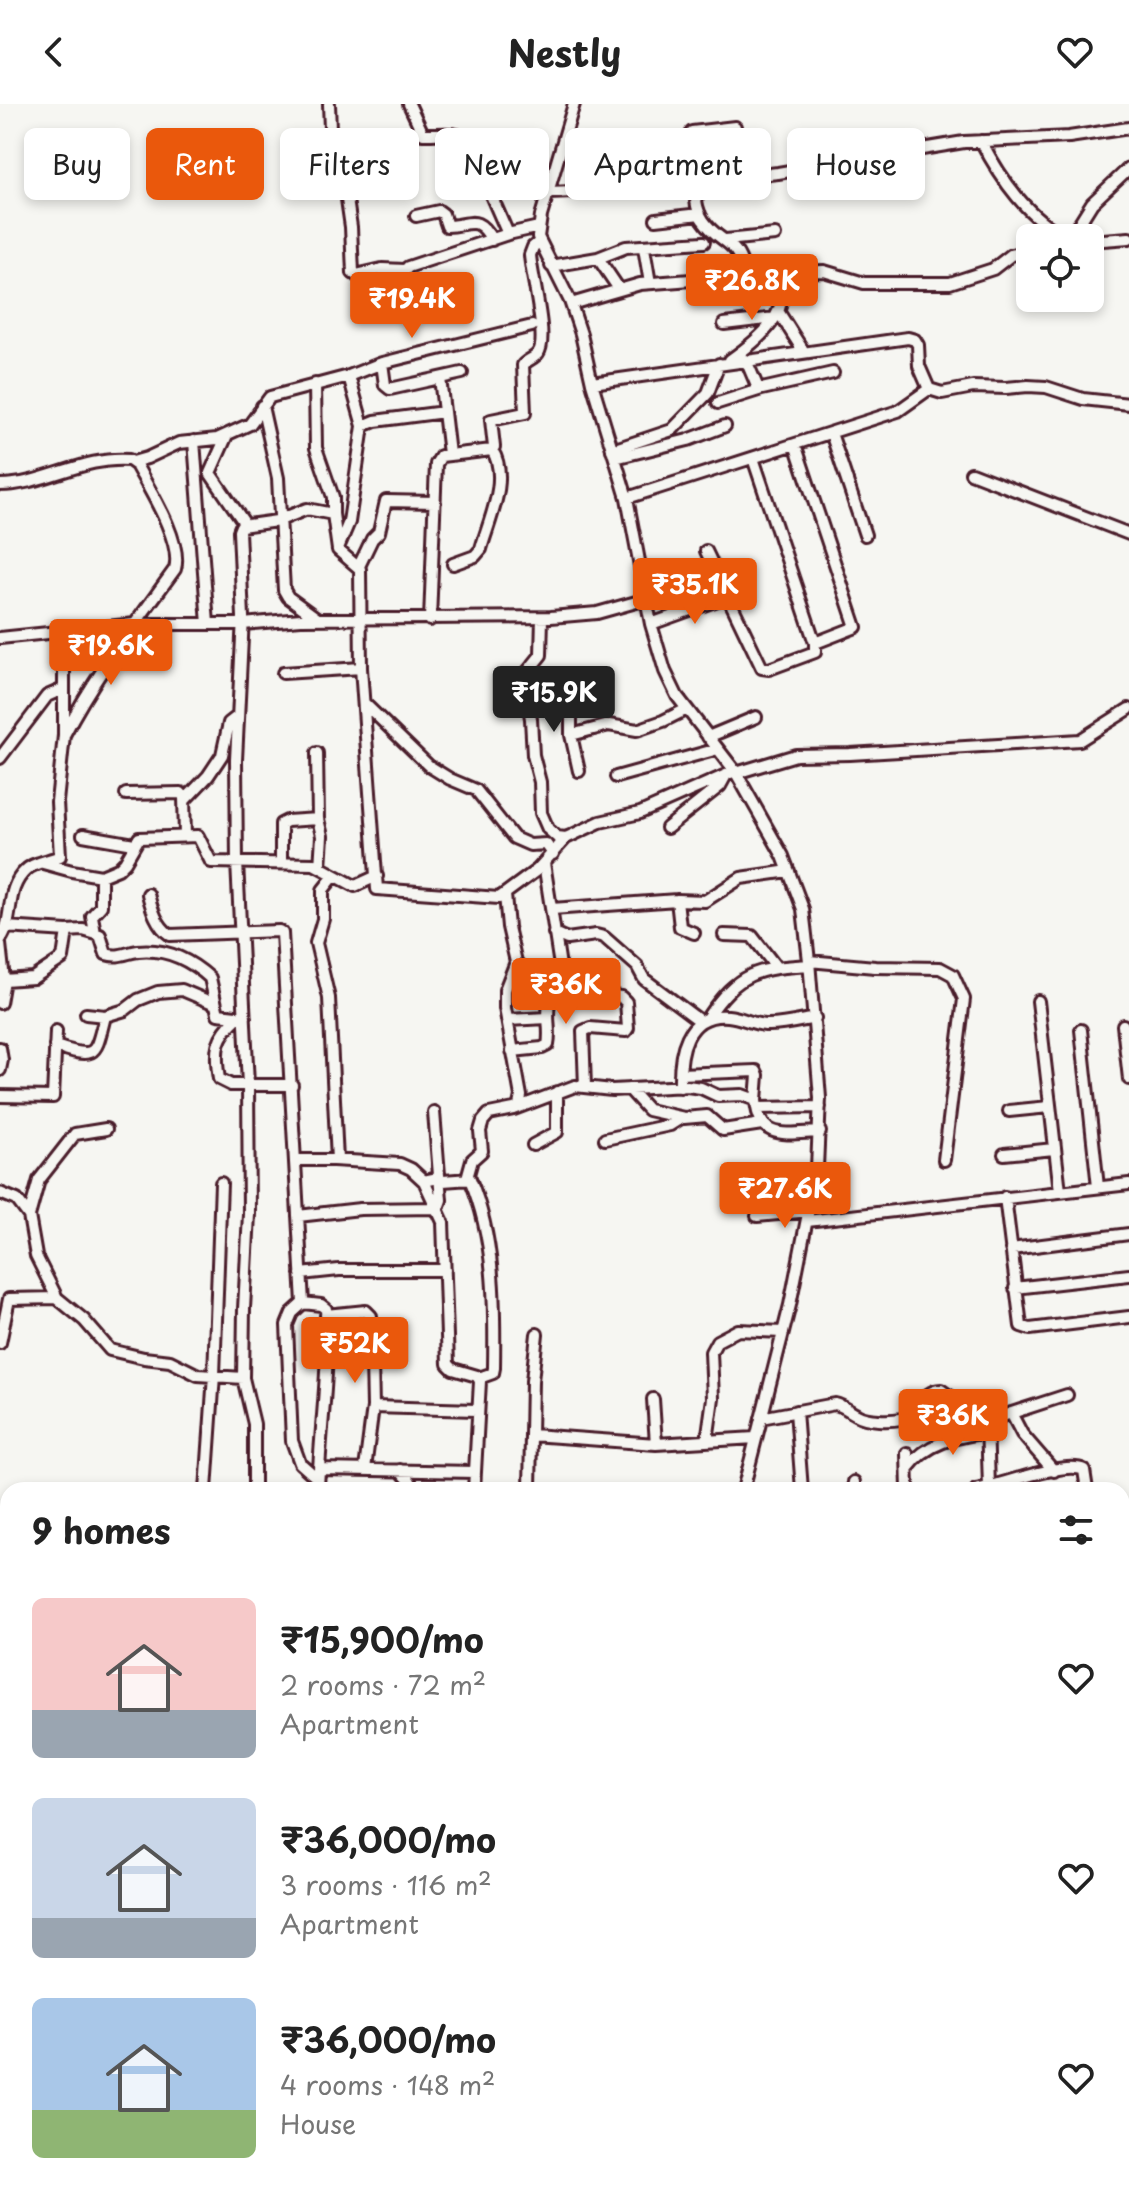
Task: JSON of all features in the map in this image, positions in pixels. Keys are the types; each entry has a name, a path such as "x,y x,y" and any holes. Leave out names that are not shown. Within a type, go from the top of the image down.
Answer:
{"street":[{"path":"329,104 331,128"},
{"path":"409,104 423,134 461,135 467,140 508,234"},
{"path":"565,192 549,193 574,104"},
{"path":"771,172 981,141 1058,138 1129,128"},
{"path":"981,141 998,174 1043,224"},
{"path":"1079,224 1093,201 1129,168"},
{"path":"347,200 353,273 356,275 382,269 405,270 508,234 539,227"},
{"path":"547,200 539,227 539,242 571,304 627,498 651,624 665,671 687,709 718,749 765,821 803,909 815,1018 820,1132 808,1216 783,1332 745,1482"},
{"path":"697,200 700,214 710,228 738,252 745,275"},
{"path":"416,216 441,211 447,226 471,222 479,224 492,240"},
{"path":"656,219 700,214"},
{"path":"726,240 775,235"},
{"path":"1104,240 1129,238"},
{"path":"453,564 475,556 481,549 500,480 499,462 492,450 491,420 525,413 523,365 540,352 540,312 530,255 539,242"},
{"path":"551,266 598,258 626,247 704,242"},
{"path":"644,248 650,283"},
{"path":"571,304 650,283 794,272 824,271 864,283 950,283 993,269 1016,254"},
{"path":"598,258 619,289"},
{"path":"405,270 411,300"},
{"path":"614,454 672,430 708,393 723,364 756,342 777,315 782,285 794,272"},
{"path":"776,273 782,285"},
{"path":"724,324 777,315"},
{"path":"777,315 804,352"},
{"path":"0,485 15,484 90,463 115,460 133,462 179,443 217,439 252,423 270,397 349,376 382,363 532,326"},
{"path":"592,383 912,338 918,345 919,366 929,389 942,393 973,387 1046,387 1083,399 1129,404"},
{"path":"746,360 757,386 762,389"},
{"path":"382,363 385,385 390,389 462,373"},
{"path":"700,367 713,382"},
{"path":"718,403 762,389 833,373"},
{"path":"338,550 349,522 363,426 349,376"},
{"path":"440,378 449,454"},
{"path":"315,384 316,448 333,497 338,550 359,566"},
{"path":"627,498 898,411 929,389"},
{"path":"262,406 278,475 284,590 288,597 318,619"},
{"path":"363,426 375,421 444,412"},
{"path":"614,454 688,440 725,426"},
{"path":"831,433 865,535"},
{"path":"227,435 210,473 245,524"},
{"path":"194,441 208,624"},
{"path":"795,444 856,627 815,643"},
{"path":"430,620 436,464 441,456 449,454 492,450"},
{"path":"706,551 764,669 815,652 815,643 753,458"},
{"path":"64,735 84,696 175,569 178,558 165,520 133,462"},
{"path":"971,473 1129,534"},
{"path":"435,502 386,501 379,532 372,539 359,566 361,668 377,889 489,897 505,895 544,863 566,838 600,822 640,813 733,773 796,755 1080,740 1129,709"},
{"path":"254,1482 254,1424 243,1378 249,1214 248,1085 241,1017 237,862 238,716 243,624 239,531 245,524 280,521 307,509 333,514"},
{"path":"651,624 726,597"},
{"path":"0,638 135,624 542,618 597,613 647,599"},
{"path":"542,618 541,655 524,676 533,755 540,782 541,813 548,829 557,837 566,838"},
{"path":"0,1003 4,980 2,935 13,887 26,870 61,853 57,791 64,735 64,633"},
{"path":"283,673 361,668"},
{"path":"0,758 47,696 63,689"},
{"path":"571,692 571,735 579,771"},
{"path":"365,704 429,766 476,790 514,838 530,845 546,844"},
{"path":"571,735 609,725 633,731 687,709"},
{"path":"184,801 208,776 222,755 229,723 238,716"},
{"path":"708,737 756,717"},
{"path":"616,777 718,749"},
{"path":"317,753 318,819 322,836 320,867"},
{"path":"667,828 733,773"},
{"path":"126,794 183,794 185,836"},
{"path":"281,862 281,824 318,819"},
{"path":"548,829 546,844 553,854"},
{"path":"83,835 134,844"},
{"path":"43,863 101,876 119,868 139,838 185,836 200,837 211,862 281,862 320,867 355,886 377,876"},
{"path":"512,1051 546,1047 549,1038 548,1018 560,966 544,863"},
{"path":"552,909 677,900 705,901 741,878 789,871"},
{"path":"95,933 92,917 101,906 101,876"},
{"path":"334,876 323,890 323,919 316,943 329,998 337,1160"},
{"path":"148,894 154,914 168,935 282,933 303,1303"},
{"path":"505,895 516,962 505,990 507,1020 521,1096 519,1105"},
{"path":"677,900 680,927 694,933"},
{"path":"2,935 83,930 102,937 108,955 117,957 142,951 182,957 210,978 220,1015 241,1017"},
{"path":"4,980 33,978 58,963 64,954 67,931"},
{"path":"554,933 567,939 596,935 604,937 637,966 644,979 704,1020 730,1016 770,1025 815,1018"},
{"path":"724,935 752,936 776,967"},
{"path":"516,962 552,994 621,997 626,1002 626,1031 590,1028 583,1031 585,1087"},
{"path":"680,1087 679,1059 690,1030 750,974 809,963 940,968 953,975 964,999 944,1160"},
{"path":"86,1014 105,1016 160,992 186,990 215,1004"},
{"path":"1038,1001 1060,1191"},
{"path":"55,1046 80,1054 93,1052 105,1016"},
{"path":"241,1017 221,1035 216,1053 218,1077 228,1084 292,1085"},
{"path":"507,1020 548,1018"},
{"path":"1123,1025 1129,1079"},
{"path":"1081,1030 1098,1187"},
{"path":"0,1096 53,1097 56,1031"},
{"path":"0,1048 0,1070"},
{"path":"680,1074 756,1071 757,1104 762,1124 775,1133 820,1132"},
{"path":"467,1178 472,1160 482,1151 480,1131 489,1114 575,1086 701,1088 718,1096 742,1095 757,1104 820,1107"},
{"path":"629,1089 648,1110 681,1118 707,1116 719,1128 728,1131 762,1124"},
{"path":"533,1145 557,1132 557,1092"},
{"path":"1009,1111 1049,1107"},
{"path":"434,1112 441,1200 436,1209"},
{"path":"605,1139 670,1125 681,1118"},
{"path":"106,1129 74,1135 39,1180 29,1216 36,1256 57,1298 84,1320 110,1350 170,1361 195,1374 243,1378"},
{"path":"1004,1154 1054,1149"},
{"path":"296,1160 400,1164 424,1181 443,1222 448,1364 453,1369 479,1378 494,1370 495,1313 485,1218 471,1180 443,1181 438,1178 424,1181"},
{"path":"207,1482 221,1183"},
{"path":"757,1216 808,1216 1129,1184"},
{"path":"0,1193 17,1200 29,1216"},
{"path":"1005,1197 1019,1323 1025,1328 1129,1317"},
{"path":"298,1216 360,1209 436,1209"},
{"path":"1011,1249 1129,1234"},
{"path":"301,1274 339,1270 445,1270"},
{"path":"1015,1288 1129,1275"},
{"path":"0,1343 9,1299 57,1298"},
{"path":"303,1303 323,1306 326,1315 328,1371 322,1414 319,1479"},
{"path":"303,1303 287,1322 291,1438 300,1463 319,1479"},
{"path":"326,1315 366,1311 370,1314 373,1407 365,1469"},
{"path":"707,1441 713,1398 711,1352 717,1341 738,1330 783,1332"},
{"path":"530,1482 532,1381 537,1334"},
{"path":"474,1482 479,1378"},
{"path":"761,1418 835,1404 858,1417 900,1419 909,1415 929,1393 936,1390 980,1414 987,1426 989,1482"},
{"path":"908,1468 917,1455 931,1446 987,1426 1011,1413 1067,1395"},
{"path":"653,1399 656,1444"},
{"path":"373,1407 476,1410"},
{"path":"796,1411 801,1482"},
{"path":"1011,1413 1022,1434 1054,1471"},
{"path":"532,1435 656,1444 755,1438"},
{"path":"907,1453 908,1482"},
{"path":"1012,1482 1054,1471 1081,1468 1085,1482"},
{"path":"319,1479 365,1469 474,1472"},
{"path":"400,1470 410,1482"}]}
